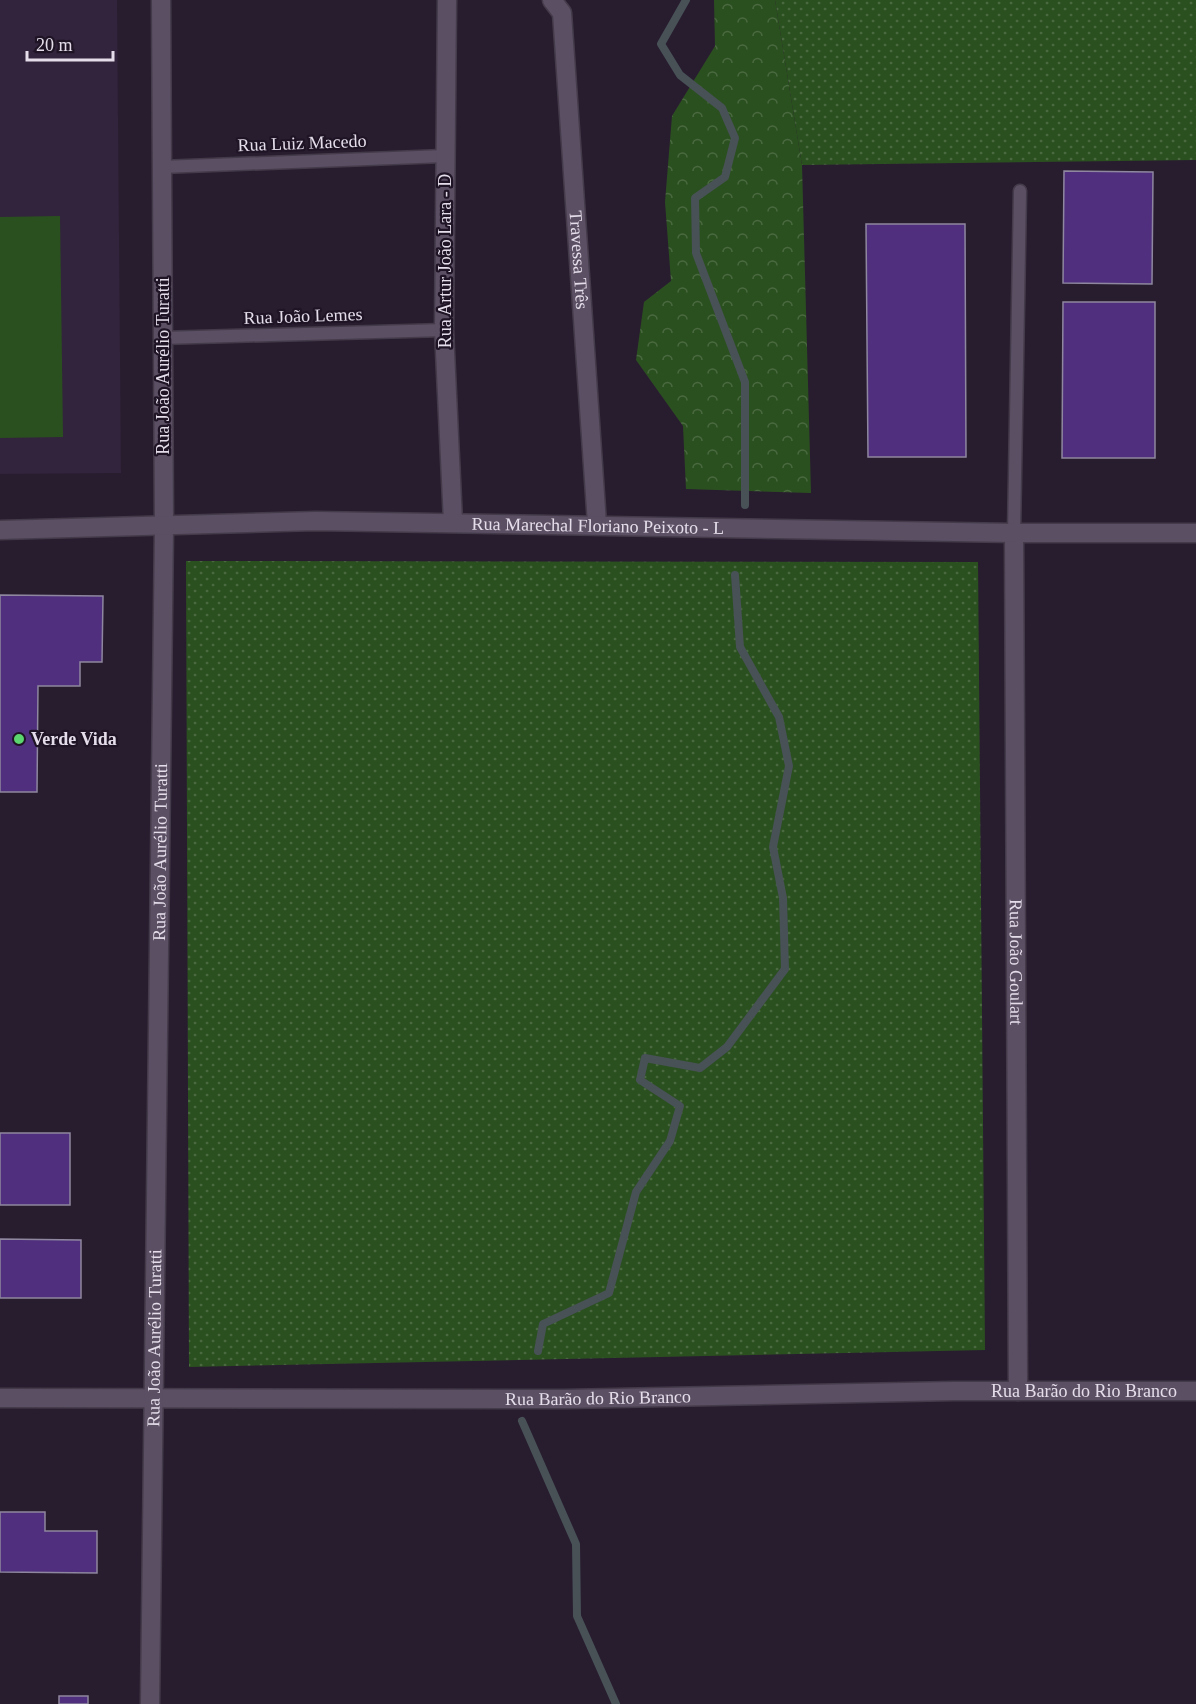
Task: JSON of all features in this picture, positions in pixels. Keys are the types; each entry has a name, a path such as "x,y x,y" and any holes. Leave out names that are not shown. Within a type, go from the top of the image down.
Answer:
{"street":[{"name":"Rua João Aurélio Turatti","path":"150,1704 164,526 161,0"},
{"name":"Rua Artur João Lara - D","path":"447,0 444,330 453,522"},
{"name":"Travessa Três","path":"552,0 562,13 597,524"},
{"name":"Rua Marechal Floriano Peixoto - L","path":"0,530 316,521 597,524 1014,533 1196,533"},
{"name":"Rua João Goulart","path":"1014,533 1018,1391"},
{"name":"Rua Barão do Rio Branco","path":"0,1398 565,1399 1018,1391 1196,1391"}],"lane":[{"name":"Rua Luiz Macedo","path":"162,166 444,156"},
{"path":"1014,533 1020,191"},
{"name":"Rua João Lemes","path":"162,338 444,330"}],"shaded area":[{"path":"0,0 117,0 121,473 0,474"}],"green space":[{"path":"714,0 775,0 802,165 811,493 686,489 683,426 636,360 644,302 671,281 665,202 672,116 715,46"},
{"path":"775,0 1196,0 1196,160 802,165"},
{"path":"60,216 63,437 0,438 0,217"},
{"path":"186,561 978,562 985,1350 189,1367"}],"building":[{"path":"1064,171 1153,172 1152,284 1063,283"},
{"path":"866,224 965,224 966,457 868,457"},
{"path":"1063,302 1155,302 1155,458 1062,458"},
{"name":"Verde Vida","path":"0,595 103,596 102,662 80,662 80,686 38,686 37,792 0,792"},
{"path":"0,1133 70,1133 70,1205 0,1205"},
{"path":"0,1239 81,1240 81,1298 0,1298"},
{"path":"0,1512 45,1512 45,1531 97,1531 97,1573 0,1572"},
{"path":"59,1696 88,1696 88,1704 59,1704"}],"waterway":[{"path":"686,0 661,44 680,75 722,108 735,138 725,177 695,198 696,253 745,382 745,505"},
{"path":"538,1351 543,1324 609,1293 636,1192 670,1141 680,1106 640,1080 645,1058 700,1068 727,1047 785,969 783,898 773,847 789,766 779,717 740,647 735,575"},
{"path":"522,1421 576,1544 577,1616 616,1704"}],"place":[{"name":"Verde Vida","path":"19,739"}]}
